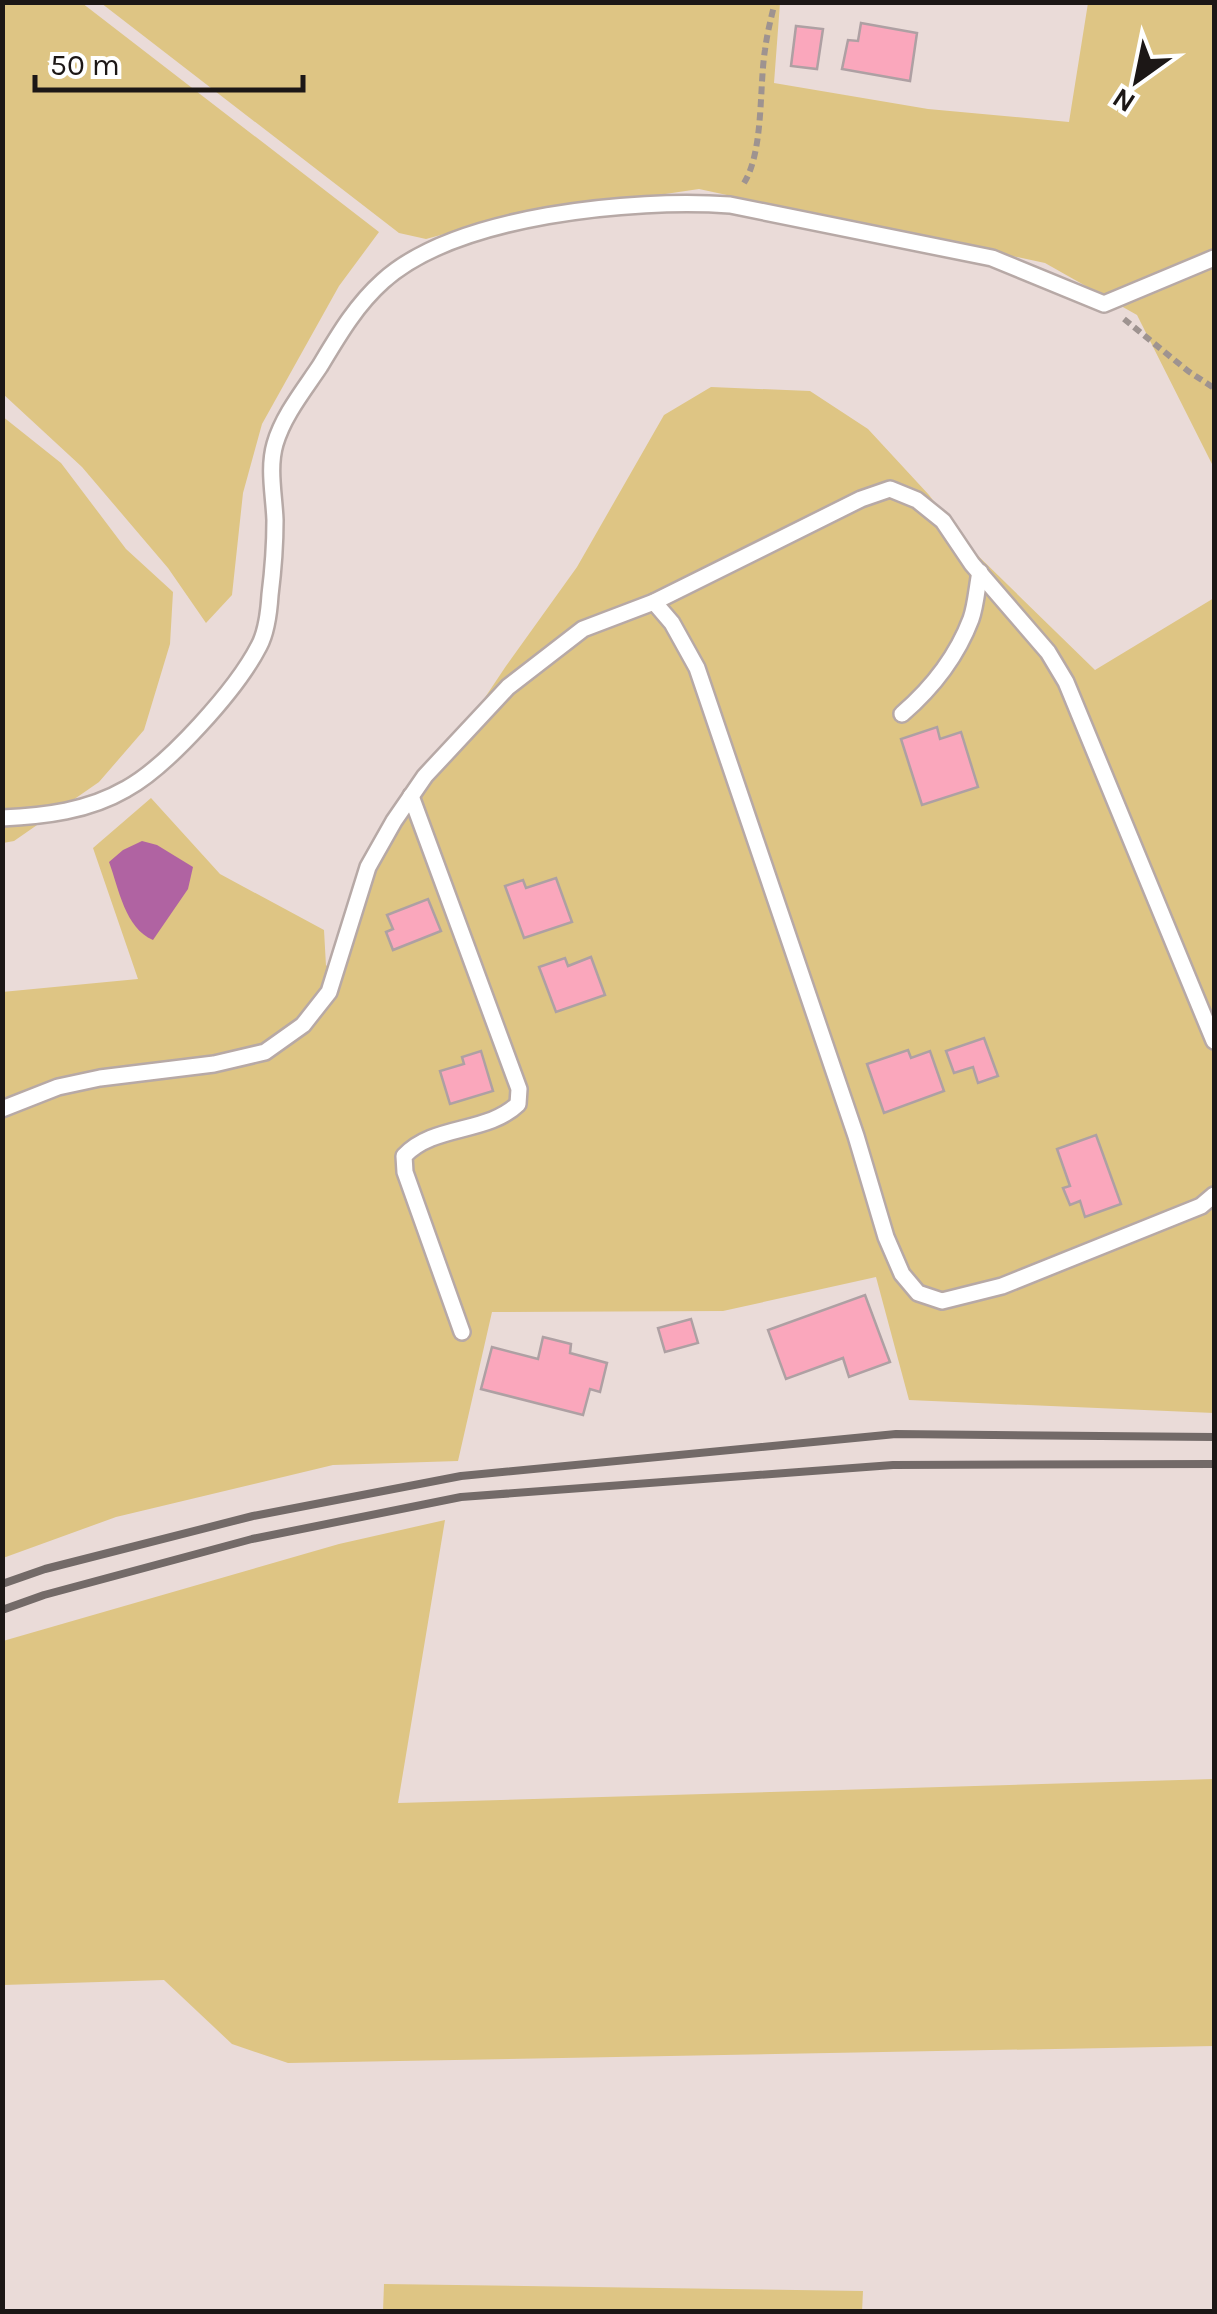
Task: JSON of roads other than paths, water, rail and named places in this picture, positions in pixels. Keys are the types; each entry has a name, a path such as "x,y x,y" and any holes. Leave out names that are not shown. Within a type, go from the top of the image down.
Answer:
{"lane":[{"path":"2,818 40,817 87,807 126,790 160,765 237,680 261,644 270,598 275,444 291,411 350,317 381,282 404,264 445,243 488,230 631,206 693,202 992,258 1104,304 1214,258"},
{"path":"2,1109 58,1087 214,1064 265,1052 303,1024 328,992 368,867 411,796 508,687 583,629 654,602 890,489 917,500 944,521 980,572 1048,652 1066,682 1214,1042"},
{"path":"902,714 926,693 951,658 972,618 980,572"},
{"path":"654,602 672,623 697,668 856,1136 886,1237 902,1274 918,1293 942,1300 1002,1286 1201,1206 1214,1195"},
{"path":"411,796 518,1089 518,1104 506,1116 430,1138 404,1156 405,1172 462,1332"}],"railway":[{"path":"2,1584 45,1569 253,1516 461,1476 896,1434 1214,1437"},
{"path":"2,1610 252,1539 461,1497 893,1465 1214,1464"}]}
